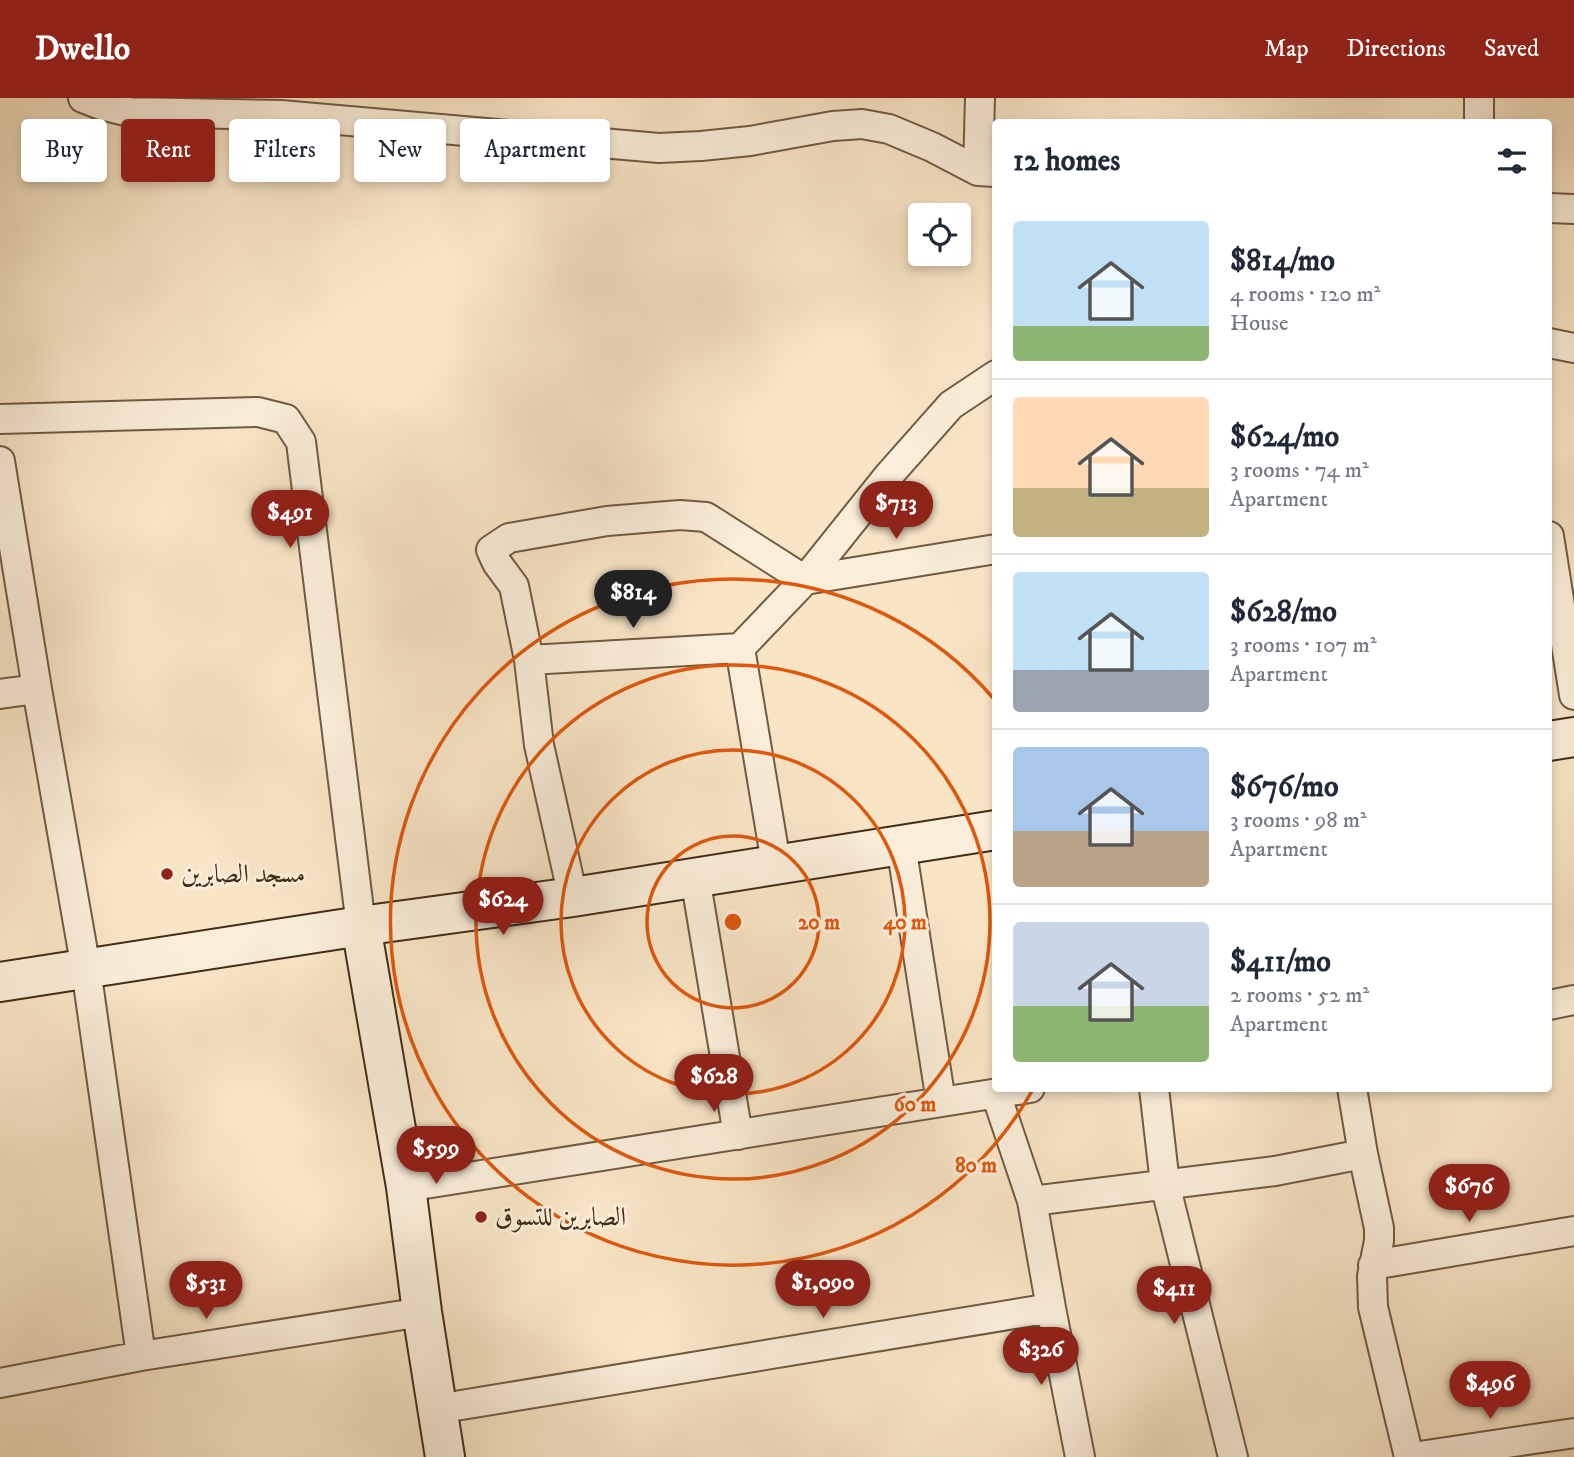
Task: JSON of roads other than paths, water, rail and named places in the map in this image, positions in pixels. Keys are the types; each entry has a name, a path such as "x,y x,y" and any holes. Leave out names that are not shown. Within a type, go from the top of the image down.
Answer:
{"street":[{"path":"83,98 129,112 281,107 659,148 750,141 833,126 862,124 889,129 987,172 980,98"},
{"path":"1479,98 1479,119"},
{"path":"1552,208 1574,209"},
{"path":"1552,344 1574,348"},
{"path":"529,660 740,648 805,580 951,405 992,378"},
{"path":"0,419 258,412 286,419 301,442 361,926 406,1187 445,1457"},
{"path":"0,461 86,969 141,1356"},
{"path":"573,897 539,745 529,660 514,586 491,550 509,537 607,521 680,515 706,517 805,580 992,550"},
{"path":"1552,542 1564,568 1574,695"},
{"path":"740,648 776,863"},
{"path":"0,694 37,689"},
{"path":"1552,741 1574,737"},
{"path":"0,982 361,926 573,897 992,831"},
{"path":"901,845 941,1102"},
{"path":"695,877 738,1135"},
{"path":"1552,1004 1574,1000"},
{"path":"406,1187 1007,1092"},
{"path":"1154,1092 1165,1184 1233,1457"},
{"path":"1353,1092 1379,1228 1371,1289 1411,1457 1574,1433"},
{"path":"996,1094 1032,1201 1080,1457"},
{"path":"1032,1201 1275,1171 1363,1154"},
{"path":"1373,1265 1574,1231"},
{"path":"437,1409 1051,1308"},
{"path":"0,1383 141,1356 422,1312"}],"place":[{"name":"مسجد الصابرين","path":"167,874"},
{"name":"الصابرين للتسوق","path":"481,1217"}]}
